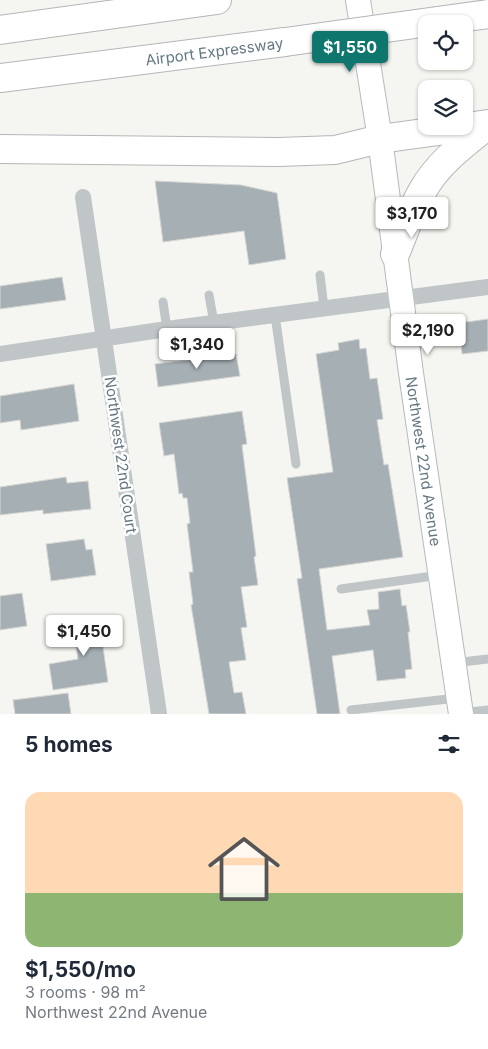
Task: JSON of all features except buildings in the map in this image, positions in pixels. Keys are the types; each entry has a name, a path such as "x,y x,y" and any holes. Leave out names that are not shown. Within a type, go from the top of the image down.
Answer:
{"highway":[{"path":"0,30 217,0"},
{"name":"Airport Expressway","path":"0,78 488,14"},
{"path":"0,149 296,152 335,150 380,140 488,125"},
{"path":"395,254 418,200 436,171 448,158 488,125"}],"main road":[{"name":"Northwest 22nd Avenue","path":"358,0 380,140 460,708"}],"street":[{"name":"Northwest 22nd Court","path":"83,197 159,714"},
{"path":"0,354 167,329 488,287"}],"lane":[{"path":"320,276 324,308"},
{"path":"209,295 214,323"},
{"path":"163,302 167,329"},
{"path":"275,315 296,464"},
{"path":"341,590 440,574"},
{"path":"454,663 488,659"},
{"path":"351,710 460,708 488,710"}]}
